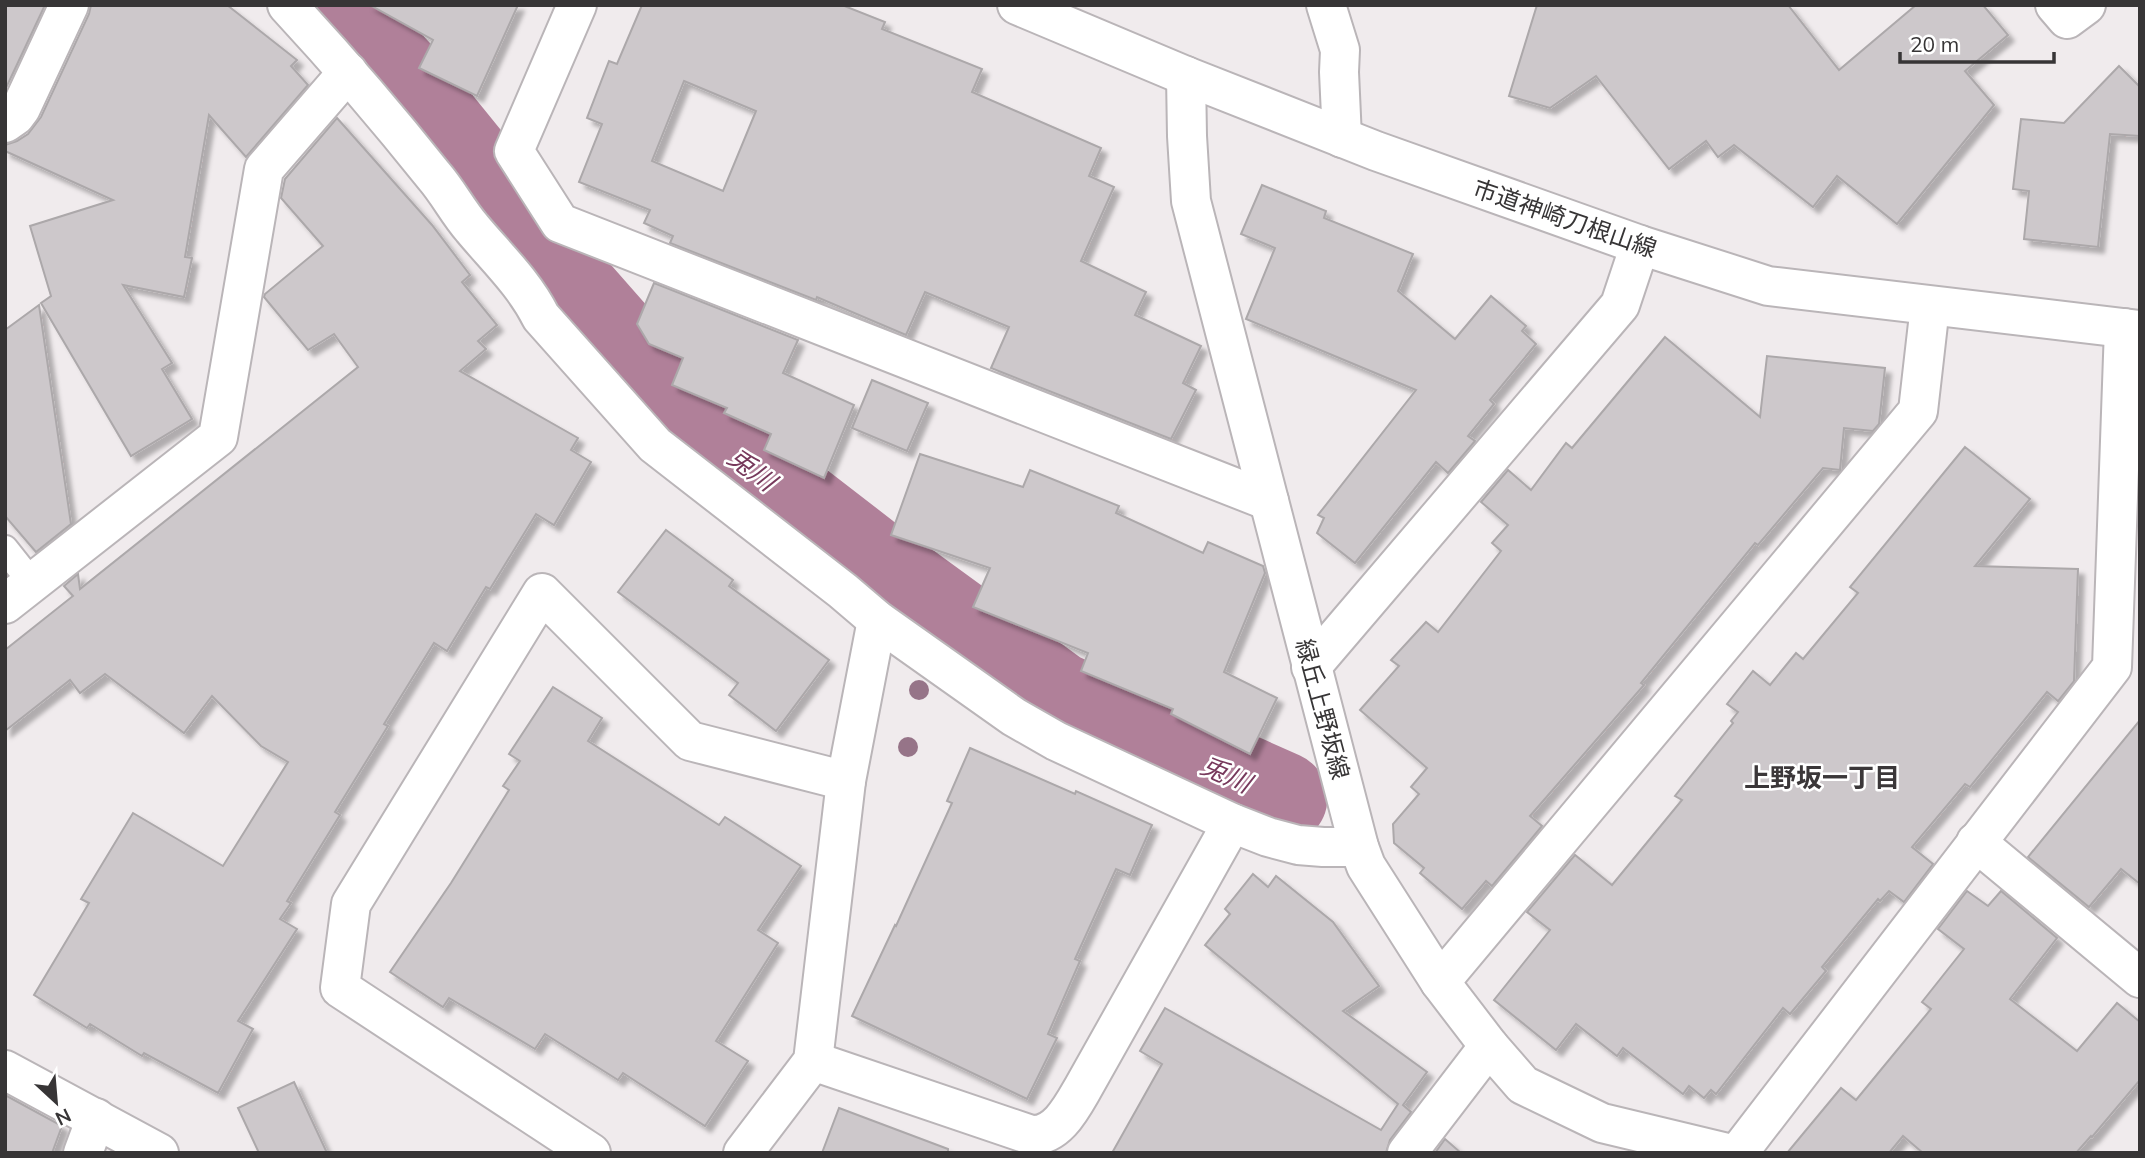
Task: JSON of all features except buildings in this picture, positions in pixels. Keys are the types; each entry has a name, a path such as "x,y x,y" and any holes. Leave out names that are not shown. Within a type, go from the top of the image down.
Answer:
{"street":[{"path":"5,123 21,108 69,5"},
{"path":"286,5 348,72 441,184 471,228 532,298 541,317 650,440 877,620 1014,717 1041,733 1232,823 1298,845 1324,848 1359,847"},
{"path":"578,5 514,150 560,223 1269,501"},
{"name":"市道神崎刀根山線","path":"1017,5 1342,138 1640,245 1768,286 2132,329"},
{"path":"1326,5 1340,50 1342,138"},
{"path":"2054,5 2067,19 2086,5"},
{"path":"19,594 218,437 264,169 348,72"},
{"name":"緑丘上野坂線","path":"1186,76 1191,201 1359,847 1375,882 1440,982 1523,1085 1602,1123 1727,1153"},
{"path":"1311,667 1620,305 1640,245"},
{"path":"1440,982 1918,411 1930,306"},
{"path":"1738,1153 2112,667 2132,329"},
{"path":"591,1153 340,988 351,904 542,593 690,741 846,781"},
{"path":"743,1153 813,1061 846,781 877,620"},
{"path":"813,1061 1031,1135 1046,1132 1060,1122 1075,1102 1232,823"},
{"path":"1976,842 2140,978"},
{"path":"1407,1153 1489,1046"},
{"path":"5,1070 159,1153"},
{"path":"83,1153 96,1118"}],"lane":[{"path":"5,549 19,594"}],"waterway":[{"name":"兎川","path":"331,5 398,77 565,283 689,422 865,558 1057,698 1281,798"}],"district":[{"name":"上野坂一丁目","path":"1822,777"}]}
